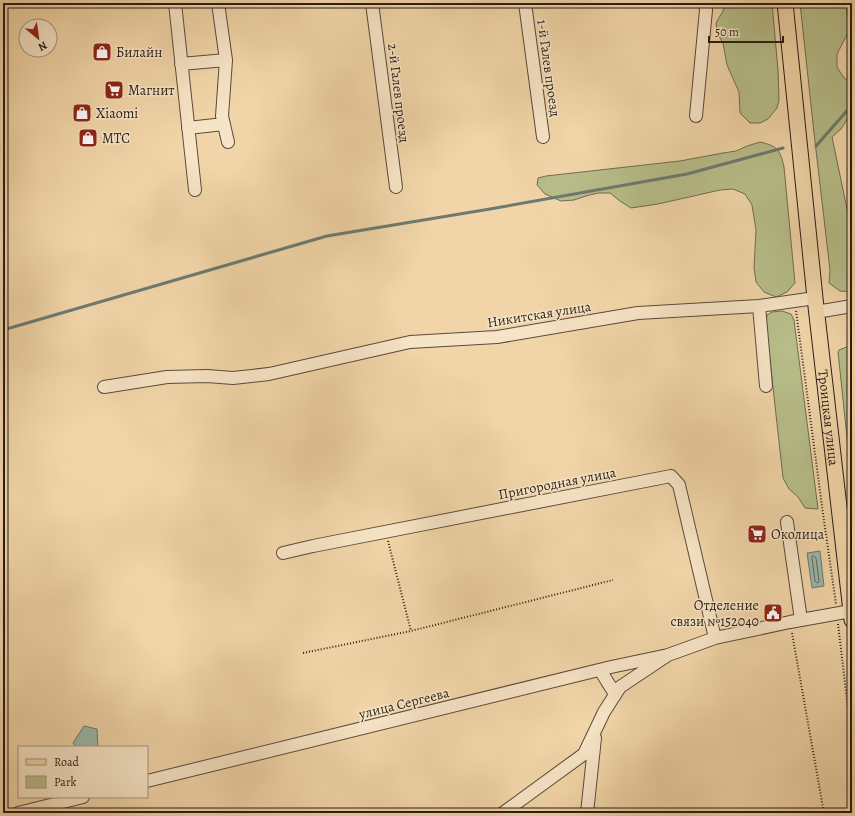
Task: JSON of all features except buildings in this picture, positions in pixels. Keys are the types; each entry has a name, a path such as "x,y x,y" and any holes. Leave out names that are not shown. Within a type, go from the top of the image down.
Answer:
{"main road":[{"name":"Троицкая улица","path":"785,3 816,305 850,588 847,615"}],"street":[{"path":"174,3 195,190"},
{"path":"218,3 226,60 222,116 228,142"},
{"name":"2-й Галев проезд","path":"372,3 396,187"},
{"name":"1-й Галев проезд","path":"525,3 543,137"},
{"path":"696,116 706,10 705,3"},
{"path":"181,64 226,60"},
{"path":"188,128 224,124"},
{"name":"Никитская улица","path":"104,386 167,377 207,376 233,378 269,374 410,342 497,337 638,313 759,306 795,301 816,305 852,306"},
{"path":"759,306 766,386"},
{"name":"Пригородная улица","path":"283,552 671,476 679,486 715,638"},
{"path":"786,522 796,621"},
{"path":"503,813 584,754 604,712 620,687 668,655 715,638 796,621 847,615"},
{"name":"улица Сергеева","path":"148,781 600,670 668,655"},
{"path":"600,670 615,694"},
{"path":"587,813 596,729"},
{"path":"18,813 79,798"}],"path":[{"path":"795,301 824,521 847,615 852,742"},
{"path":"386,532 411,631"},
{"path":"303,653 411,631 613,580"},
{"path":"796,621 824,813"}],"green space":[{"path":"726,3 772,3 779,100 777,108 768,119 760,123 750,123 740,113 739,92 727,65 723,43 717,33 716,23"},
{"path":"800,3 846,3 849,31 837,54 837,67 844,78 852,82 852,112 841,129 832,137 852,233 852,292 840,291 829,283 830,270"},
{"path":"760,142 777,149 784,167 795,283 787,292 776,297 764,292 756,282 754,268 756,230 752,205 745,194 733,189 720,190 658,204 631,208 610,193 598,193 574,200 561,201 545,194 537,185 538,178 546,176 680,161 736,151"},
{"path":"782,311 791,314 794,320 818,509 805,508 798,497 789,489 783,478 766,324 767,315 772,312"},
{"path":"852,346 852,382 847,389 852,398 852,485 838,352 839,350"}],"water":[{"path":"820,551 824,586 812,588 807,553"},
{"path":"84,726 97,729 98,746 75,746 73,743"}],"waterway":[{"path":"816,146 852,105"},
{"path":"3,330 327,236 687,174 783,148"}],"place":[{"name":"Билайн","path":"102,52"},
{"name":"Магнит","path":"114,90"},
{"name":"Xiaomi","path":"82,113"},
{"name":"МТС","path":"88,138"},
{"name":"Околица","path":"757,534"},
{"name":"Отделение связи №152040","path":"773,613"}]}
